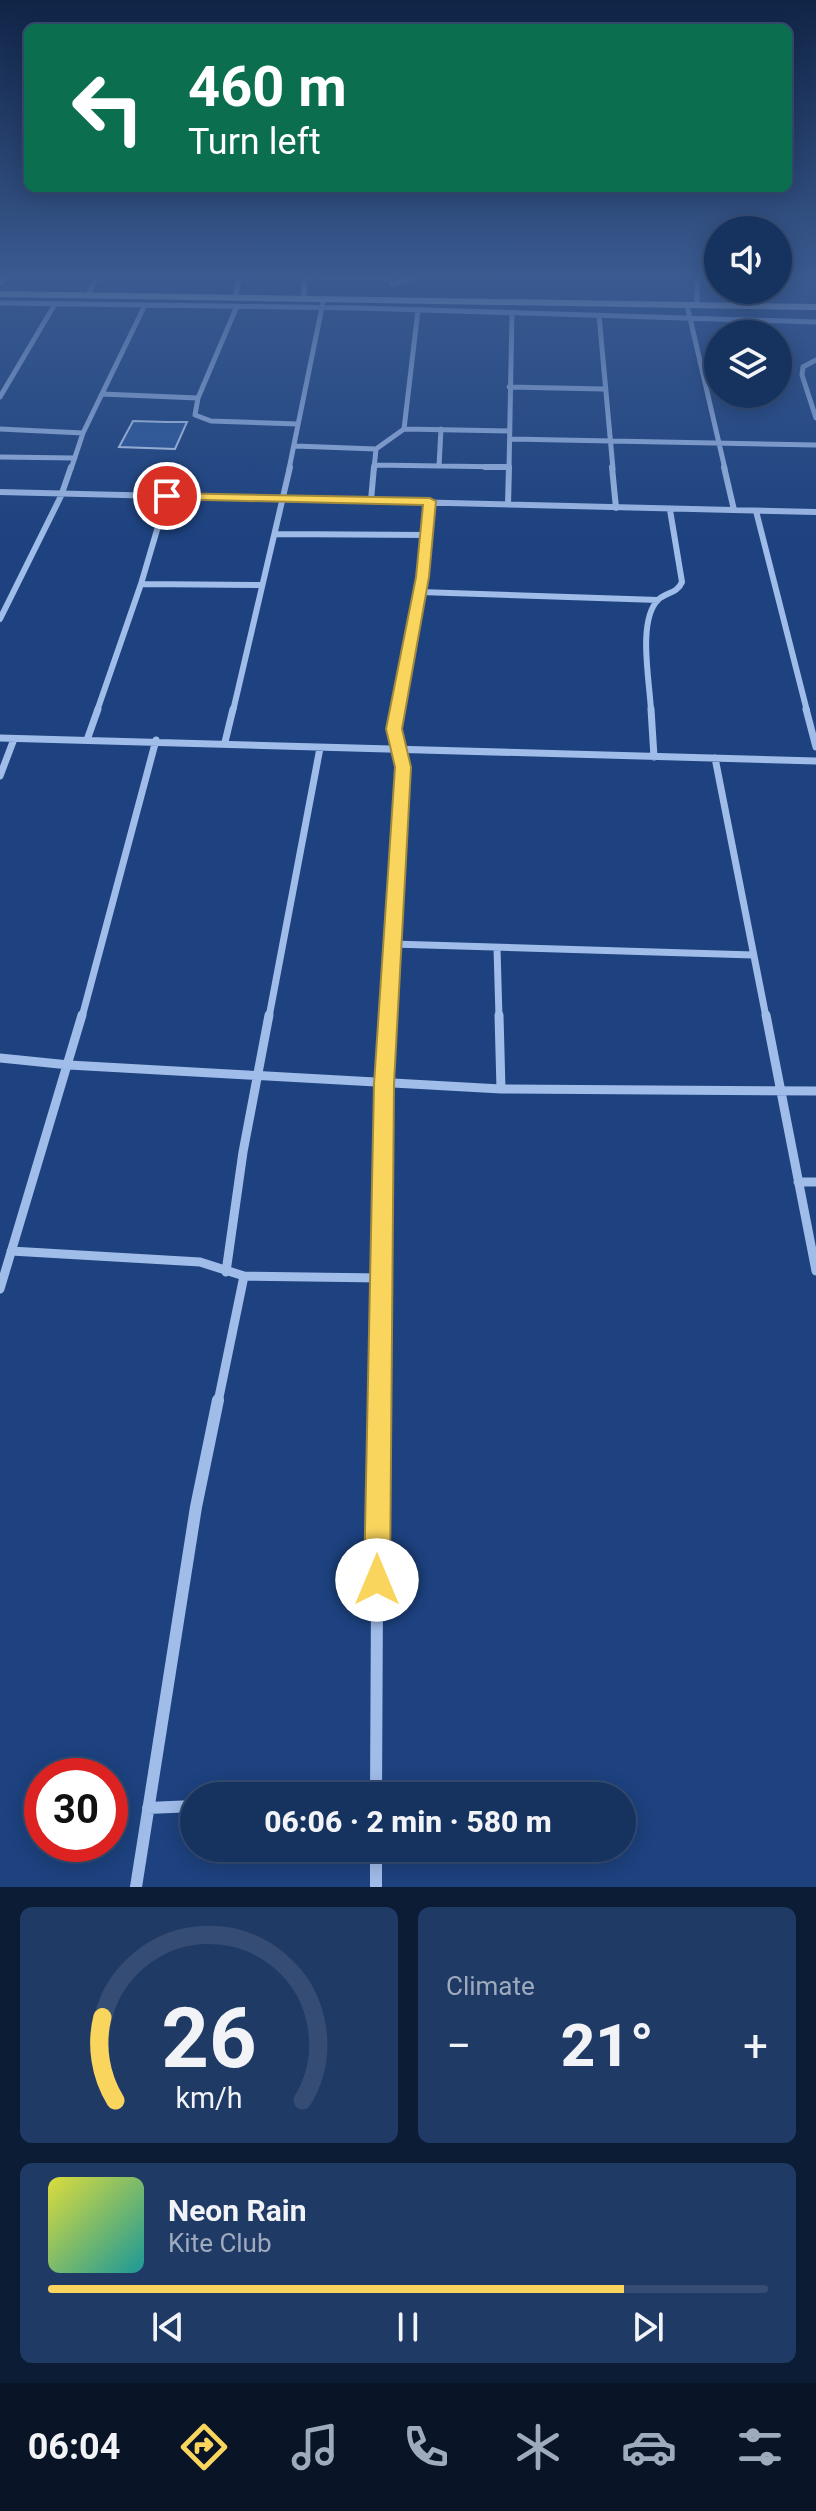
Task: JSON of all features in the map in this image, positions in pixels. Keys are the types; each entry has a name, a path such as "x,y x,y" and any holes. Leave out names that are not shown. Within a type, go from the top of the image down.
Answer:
{"street":[{"path":"0,397 19,364"},
{"path":"0,619 62,493 83,433 116,364"},
{"path":"211,364 194,412 202,420 298,424"},
{"path":"225,742 261,585 276,534 311,364"},
{"path":"371,500 376,449 384,440 404,429 412,364"},
{"path":"508,504 510,364"},
{"path":"602,364 616,508"},
{"path":"702,364 734,510"},
{"path":"808,364 803,367 802,375 816,418"},
{"path":"509,387 604,389"},
{"path":"102,394 198,398"},
{"path":"0,429 83,433"},
{"path":"404,429 510,431"},
{"path":"439,466 441,429"},
{"path":"510,439 816,445"},
{"path":"295,446 376,449"},
{"path":"0,457 75,458"},
{"path":"374,465 508,467"},
{"path":"0,492 816,512"},
{"path":"87,740 141,584 167,496"},
{"path":"376,1782 384,1084 403,767 394,738 395,717 420,592 430,501"},
{"path":"420,592 658,600 679,589 682,582 670,510"},
{"path":"756,511 816,747"},
{"path":"276,534 428,535"},
{"path":"141,584 261,585"},
{"path":"654,757 646,622 658,600"},
{"path":"0,738 816,761"},
{"path":"0,776 14,739"},
{"path":"0,1289 69,1065 156,740"},
{"path":"226,1272 243,1152 320,748"},
{"path":"715,758 816,1271"},
{"path":"392,944 753,955"},
{"path":"497,948 501,1089"},
{"path":"0,1058 69,1065 501,1089 816,1091"},
{"path":"798,1182 816,1182"},
{"path":"11,1251 200,1262 244,1276 381,1278"},
{"path":"136,1887 196,1507 244,1276"},
{"path":"148,1808 180,1807"},
{"path":"376,1862 376,1887"}],"building":[{"path":"133,421 187,422 175,449 119,447"}],"route":[{"path":"167,496 430,501 423,577 394,729 395,744 403,767 384,1084 377,1580"}]}
